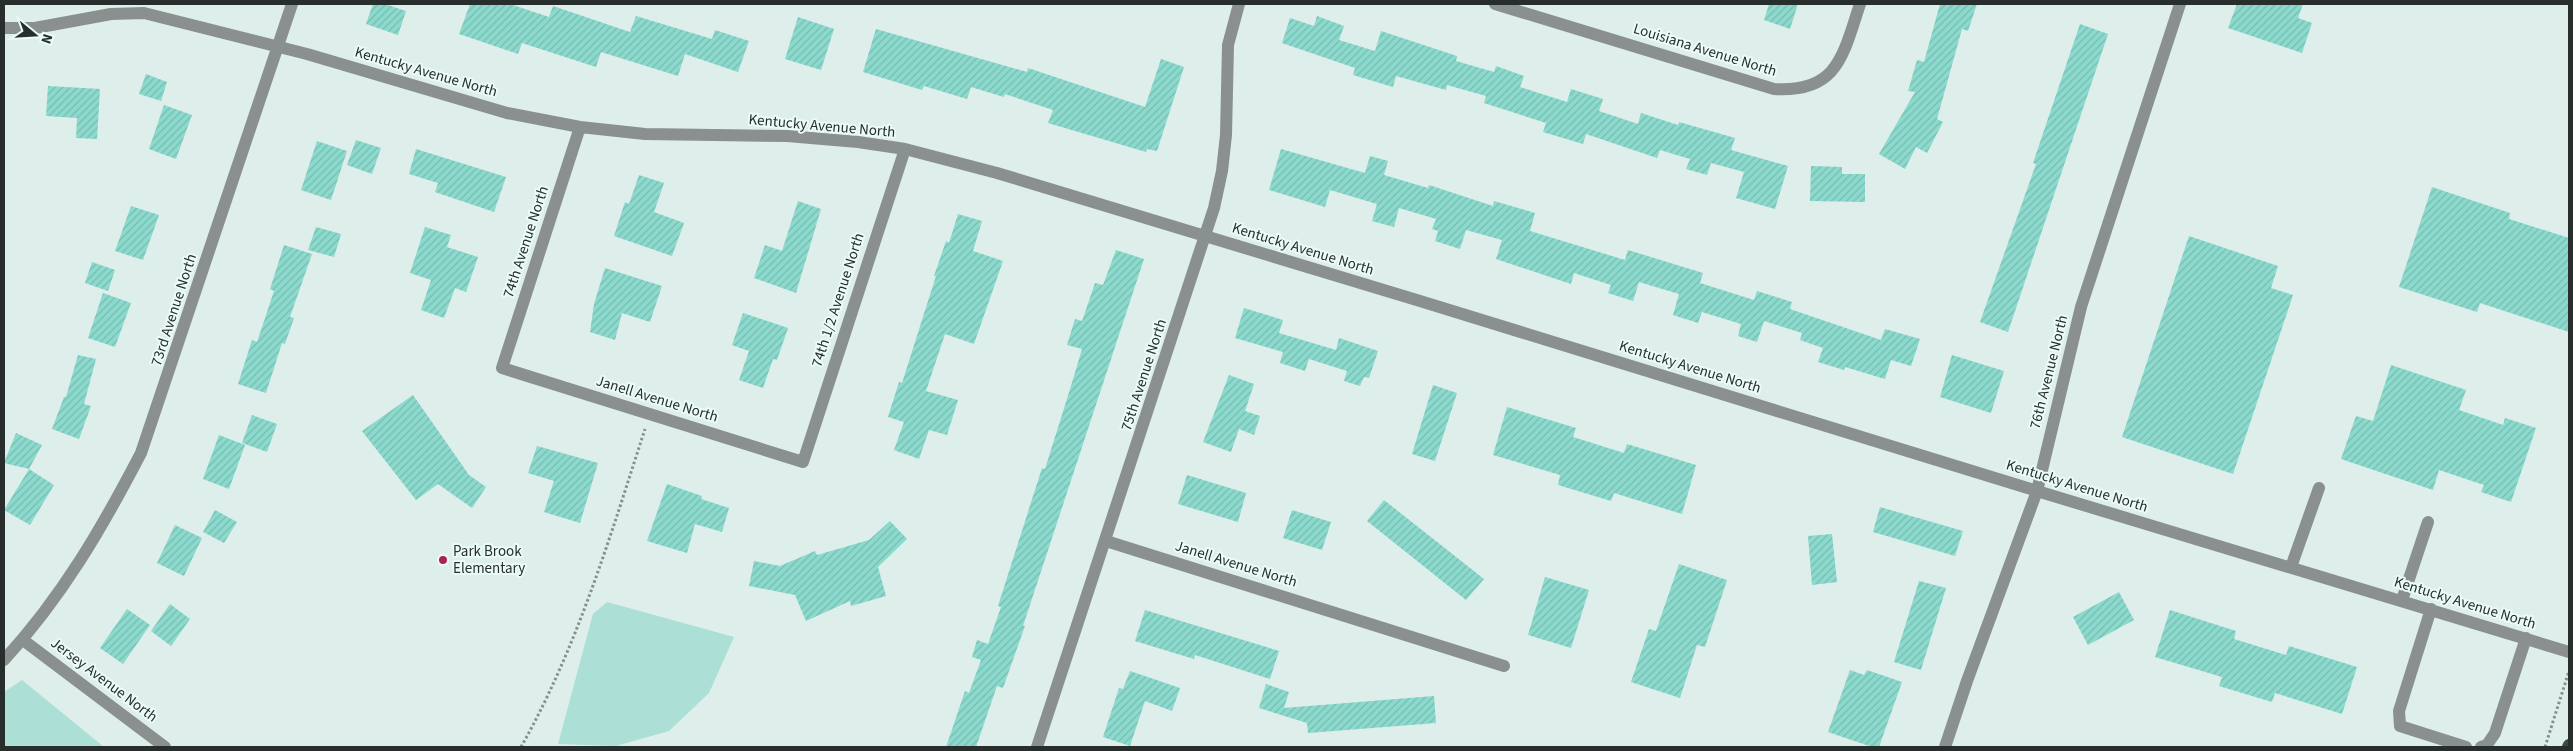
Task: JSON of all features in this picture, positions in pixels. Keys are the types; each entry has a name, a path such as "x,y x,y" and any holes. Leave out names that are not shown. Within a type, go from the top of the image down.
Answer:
{"street":[{"name":"73rd Avenue North","path":"4,660 23,640 69,581 107,518 141,453 292,4"},
{"name":"75th Avenue North","path":"1037,747 1206,237 1222,171 1226,134 1228,45 1239,4"},
{"name":"Louisiana Avenue North","path":"1495,4 1774,89 1796,90 1817,84 1834,70 1845,49 1860,4"},
{"name":"76th Avenue North","path":"1946,747 1967,681 2037,491 2081,306 2180,4"},
{"name":"Kentucky Avenue North","path":"4,28 35,28 111,14 144,13 278,46 498,110 580,127 645,134 787,136 858,142 905,149 997,173 2569,652"},
{"name":"74th Avenue North","path":"502,368 580,127"},
{"name":"74th 1/2 Avenue North","path":"803,462 905,149"},
{"name":"Janell Avenue North","path":"502,368 803,462"},
{"path":"2291,567 2319,488"},
{"path":"2402,600 2428,522"},
{"name":"Janell Avenue North","path":"1106,541 1504,666"},
{"path":"2431,609 2399,711 2400,726 2466,747"},
{"path":"2482,747 2487,745 2495,733 2526,638"},
{"name":"Jersey Avenue North","path":"23,640 165,747"}],"path":[{"path":"521,747 545,704 606,549 650,414"},
{"path":"2545,747 2569,672"}],"green space":[{"path":"607,602 734,637 709,693 669,731 616,746 558,744 593,614"},
{"path":"22,680 104,747 4,747 4,692"}],"building":[{"path":"373,4 385,4 406,11 398,35 366,24"},
{"path":"470,4 510,4 549,17 553,6 630,32 636,16 712,39 715,30 749,41 738,72 685,54 678,76 601,52 596,67 522,43 518,54 459,34"},
{"path":"1769,4 1798,4 1790,29 1764,20"},
{"path":"1940,4 1977,4 1968,31 1962,29 1937,119 1943,122 1927,153 1916,147 1905,169 1879,154 1915,92 1908,91 1917,60 1924,62"},
{"path":"2237,4 2303,4 2298,18 2312,23 2302,53 2228,28"},
{"path":"1317,16 1344,26 1339,40 1375,51 1381,31 1457,56 1456,61 1494,72 1496,66 1524,76 1520,87 1567,102 1571,89 1603,99 1599,111 1638,124 1641,113 1678,125 1679,122 1735,138 1731,150 1788,166 1775,209 1736,198 1744,172 1711,163 1707,175 1686,169 1690,159 1660,150 1657,158 1586,134 1583,144 1543,132 1546,123 1484,103 1486,96 1447,85 1446,90 1396,76 1393,87 1353,75 1355,68 1282,43 1290,18 1314,26"},
{"path":"798,17 834,29 821,70 785,59"},
{"path":"2080,24 2108,34 2008,332 1980,322 2036,164 2033,163"},
{"path":"876,29 1027,72 1028,68 1145,107 1161,59 1184,67 1157,151 1147,149 1146,152 1048,123 1053,110 1005,94 1004,97 971,87 967,99 924,86 922,90 863,72"},
{"path":"146,74 167,82 161,101 139,94"},
{"path":"48,86 100,89 97,139 76,138 77,118 46,116"},
{"path":"164,105 192,115 176,159 149,149"},
{"path":"356,140 381,148 372,174 347,165"},
{"path":"317,141 347,151 331,200 301,190"},
{"path":"416,149 506,177 494,212 435,192 438,183 409,174"},
{"path":"1281,149 1365,173 1370,156 1388,161 1384,175 1428,188 1429,185 1493,206 1494,201 1535,213 1530,231 1625,260 1628,250 1703,273 1700,283 1754,300 1757,291 1792,302 1790,309 1881,340 1885,329 1920,339 1911,366 1891,360 1885,379 1845,367 1844,370 1818,362 1823,348 1800,340 1802,333 1764,321 1757,342 1738,336 1741,324 1702,312 1698,323 1673,315 1679,294 1639,282 1633,301 1608,293 1611,285 1574,273 1571,284 1496,259 1502,240 1466,230 1460,249 1435,241 1438,231 1432,229 1436,219 1399,208 1394,227 1372,221 1377,204 1330,190 1325,207 1269,190"},
{"path":"1811,166 1842,167 1842,174 1865,174 1865,202 1810,201"},
{"path":"639,175 664,183 654,212 684,223 672,256 614,236 625,202 629,204"},
{"path":"2432,187 2510,213 2509,219 2569,238 2569,332 2480,303 2477,312 2399,287"},
{"path":"798,201 821,209 796,293 754,278 765,245 782,251"},
{"path":"131,206 159,215 143,260 115,251"},
{"path":"958,214 982,221 973,251 1003,261 974,344 945,334 926,391 958,400 947,435 929,430 919,459 894,450 904,422 888,417 899,382 902,383 946,241 949,243"},
{"path":"316,227 341,234 334,257 308,250"},
{"path":"425,227 451,235 447,247 478,257 466,292 455,288 444,318 421,310 431,280 410,273"},
{"path":"2189,236 2278,266 2271,288 2293,295 2233,474 2122,437"},
{"path":"284,245 312,254 290,317 294,318 285,344 282,343 266,393 238,384 252,340 257,342 274,291 270,289"},
{"path":"1116,250 1144,259 1023,626 1025,626 1003,688 997,686 976,747 946,747 965,691 969,693 981,660 972,657 977,640 988,644 1001,607 998,606 1042,468 1045,469 1071,386 1082,349 1067,345 1075,319 1082,321 1095,283 1103,285"},
{"path":"92,262 115,270 108,291 85,283"},
{"path":"605,268 662,286 650,322 622,313 615,340 590,332 594,304"},
{"path":"103,293 131,303 115,347 88,338"},
{"path":"1244,308 1283,320 1279,333 1336,350 1339,338 1378,351 1369,378 1364,377 1360,386 1344,381 1347,371 1309,359 1305,371 1280,363 1283,352 1235,338"},
{"path":"743,313 788,328 777,360 773,359 763,388 739,380 749,351 732,345"},
{"path":"78,355 96,359 84,404 91,406 79,439 52,429 64,397 66,397"},
{"path":"1952,355 2004,371 1991,413 1940,397"},
{"path":"2391,365 2466,390 2459,410 2503,425 2505,418 2536,428 2511,502 2481,492 2484,485 2439,470 2433,490 2341,459 2356,416 2373,421"},
{"path":"1229,375 1254,384 1245,411 1260,416 1254,435 1239,429 1231,452 1203,442"},
{"path":"1433,385 1457,393 1435,461 1412,454"},
{"path":"413,395 469,475 486,487 472,508 438,484 416,500 362,431"},
{"path":"1507,407 1576,428 1573,437 1624,453 1627,444 1696,465 1682,514 1614,493 1611,501 1558,485 1560,475 1493,455"},
{"path":"252,415 277,424 267,452 242,443"},
{"path":"16,433 42,445 29,469 4,463"},
{"path":"219,435 245,445 229,489 203,479"},
{"path":"537,446 598,463 580,523 544,512 554,481 528,473"},
{"path":"29,469 54,485 30,525 4,510"},
{"path":"1187,475 1246,493 1238,522 1178,504"},
{"path":"667,484 702,496 701,499 729,508 722,532 695,524 687,553 647,541"},
{"path":"1384,500 1484,579 1466,600 1367,521"},
{"path":"1880,507 1963,531 1955,556 1873,532"},
{"path":"215,510 237,522 224,543 203,532"},
{"path":"1292,510 1331,522 1322,550 1283,538"},
{"path":"890,521 907,539 878,567 886,596 851,606 850,601 806,621 795,595 749,586 754,561 780,566 815,551 817,555 869,540"},
{"path":"175,525 202,538 184,576 157,563"},
{"path":"1832,534 1837,582 1812,585 1808,536"},
{"path":"1679,564 1727,580 1705,647 1697,645 1680,698 1631,682 1649,629 1656,631"},
{"path":"1545,577 1589,590 1571,648 1528,635"},
{"path":"1919,581 1946,588 1921,670 1894,662"},
{"path":"2119,592 2134,620 2088,645 2073,617"},
{"path":"170,604 190,619 171,646 151,631"},
{"path":"127,609 150,625 123,664 100,648"},
{"path":"1145,610 1279,651 1270,679 1195,655 1194,659 1135,641"},
{"path":"2170,610 2236,631 2234,639 2286,655 2289,646 2357,667 2342,714 2275,693 2272,702 2219,686 2222,677 2155,657"},
{"path":"1850,670 1864,675 1867,670 1902,682 1879,747 1872,747 1828,732"},
{"path":"1130,671 1180,688 1172,711 1145,701 1130,746 1103,737 1119,688 1123,689"},
{"path":"1266,684 1289,692 1284,708 1434,696 1436,723 1308,733 1307,723 1259,708"}],"place":[{"name":"Park Brook Elementary","path":"443,560"}]}
